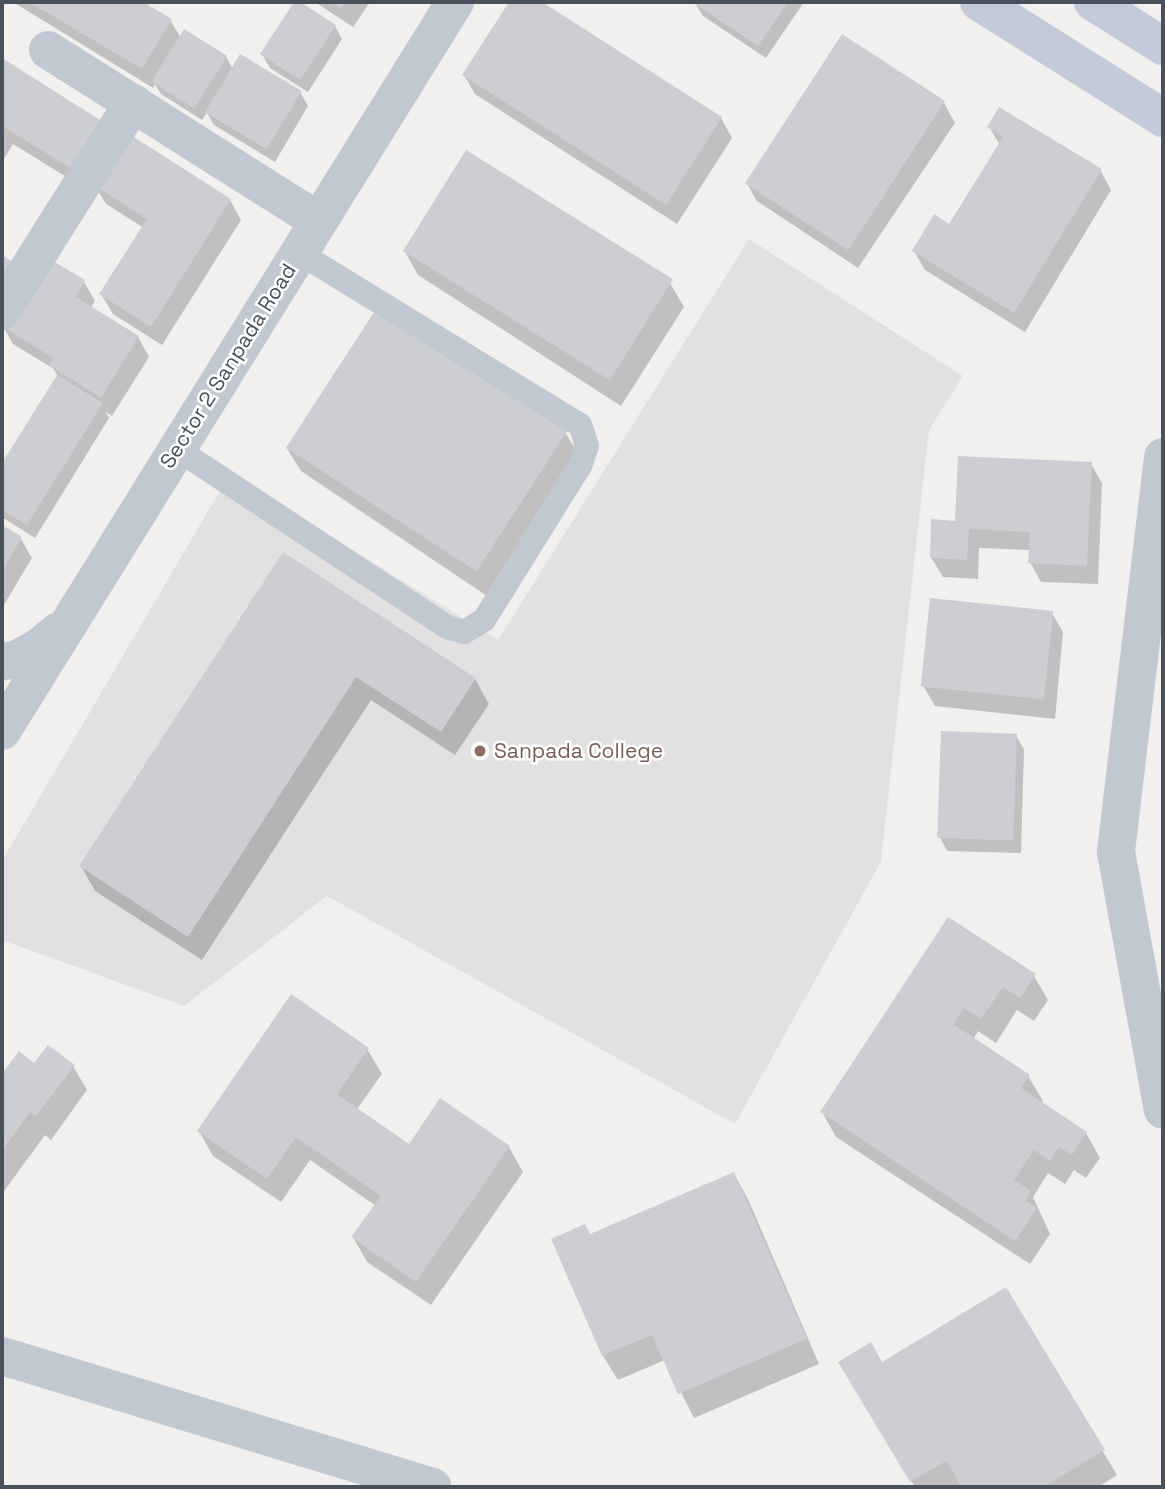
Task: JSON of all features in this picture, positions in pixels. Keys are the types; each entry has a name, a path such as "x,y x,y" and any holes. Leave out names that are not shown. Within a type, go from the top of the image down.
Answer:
{"main road":[{"path":"979,2 1163,118"},
{"path":"1093,2 1163,46"}],"street":[{"name":"Sector 2 Sanpada Road","path":"2,731 455,2"},
{"path":"48,50 319,221"},
{"path":"2,312 133,103"},
{"path":"1163,457 1116,852 1163,1110"},
{"path":"2,661 15,660 38,649 70,621"},
{"path":"2,1356 432,1487"}],"lane":[{"path":"177,449 447,627 464,632 484,620 580,466 587,446 580,425 299,253"}],"shaded area":[{"name":"Sanpada College","path":"749,239 963,376 929,430 881,862 735,1124 327,896 184,1006 2,940 2,861 230,474 498,640"}],"building":[{"path":"29,2 143,2 172,19 142,69"},
{"path":"294,2 300,2 336,25 300,80 260,54"},
{"path":"331,2 346,2 341,9"},
{"path":"509,2 542,2 722,117 666,205 462,75"},
{"path":"692,2 788,2 758,46"},
{"path":"184,29 227,56 194,109 151,82"},
{"path":"842,34 945,101 848,250 745,183"},
{"path":"240,54 302,91 267,149 205,112"},
{"path":"2,58 108,125 78,173 2,126"},
{"path":"999,107 1102,169 1014,313 912,251 934,214 949,224 1003,137 987,127"},
{"path":"126,132 231,199 151,327 99,294 147,219 92,184"},
{"path":"466,150 673,279 610,380 403,251"},
{"path":"2,255 22,268 2,299"},
{"path":"43,255 85,280 76,297 139,336 101,398 49,365 53,358 2,326"},
{"path":"378,306 568,430 476,571 286,448"},
{"path":"57,375 103,403 27,525 2,510 2,463"},
{"path":"958,456 1092,462 1087,566 1028,563 1030,532 969,529 967,560 930,558 931,519 955,521"},
{"path":"2,525 22,537 2,571"},
{"path":"283,552 476,678 441,732 356,677 188,937 79,866"},
{"path":"930,598 1053,611 1044,699 921,687"},
{"path":"941,731 1017,734 1013,841 937,838"},
{"path":"948,917 1036,974 1020,998 1003,987 981,1019 964,1008 953,1024 1030,1075 1021,1088 1087,1132 1072,1155 1059,1147 1050,1161 1034,1150 1014,1180 1031,1191 1025,1200 1037,1208 1015,1241 820,1112"},
{"path":"291,994 369,1048 337,1094 409,1144 440,1098 510,1146 416,1282 351,1237 381,1196 296,1137 267,1179 197,1131"},
{"path":"48,1045 75,1065 36,1116 30,1112 2,1151 2,1074 19,1051 34,1063"},
{"path":"734,1172 807,1339 678,1394 652,1335 602,1356 551,1239 585,1224 590,1234"},
{"path":"1006,1287 1105,1450 1043,1487 962,1487 946,1461 910,1482 838,1362 871,1342 882,1362"}],"place":[{"name":"Sanpada College","path":"480,751"}]}
